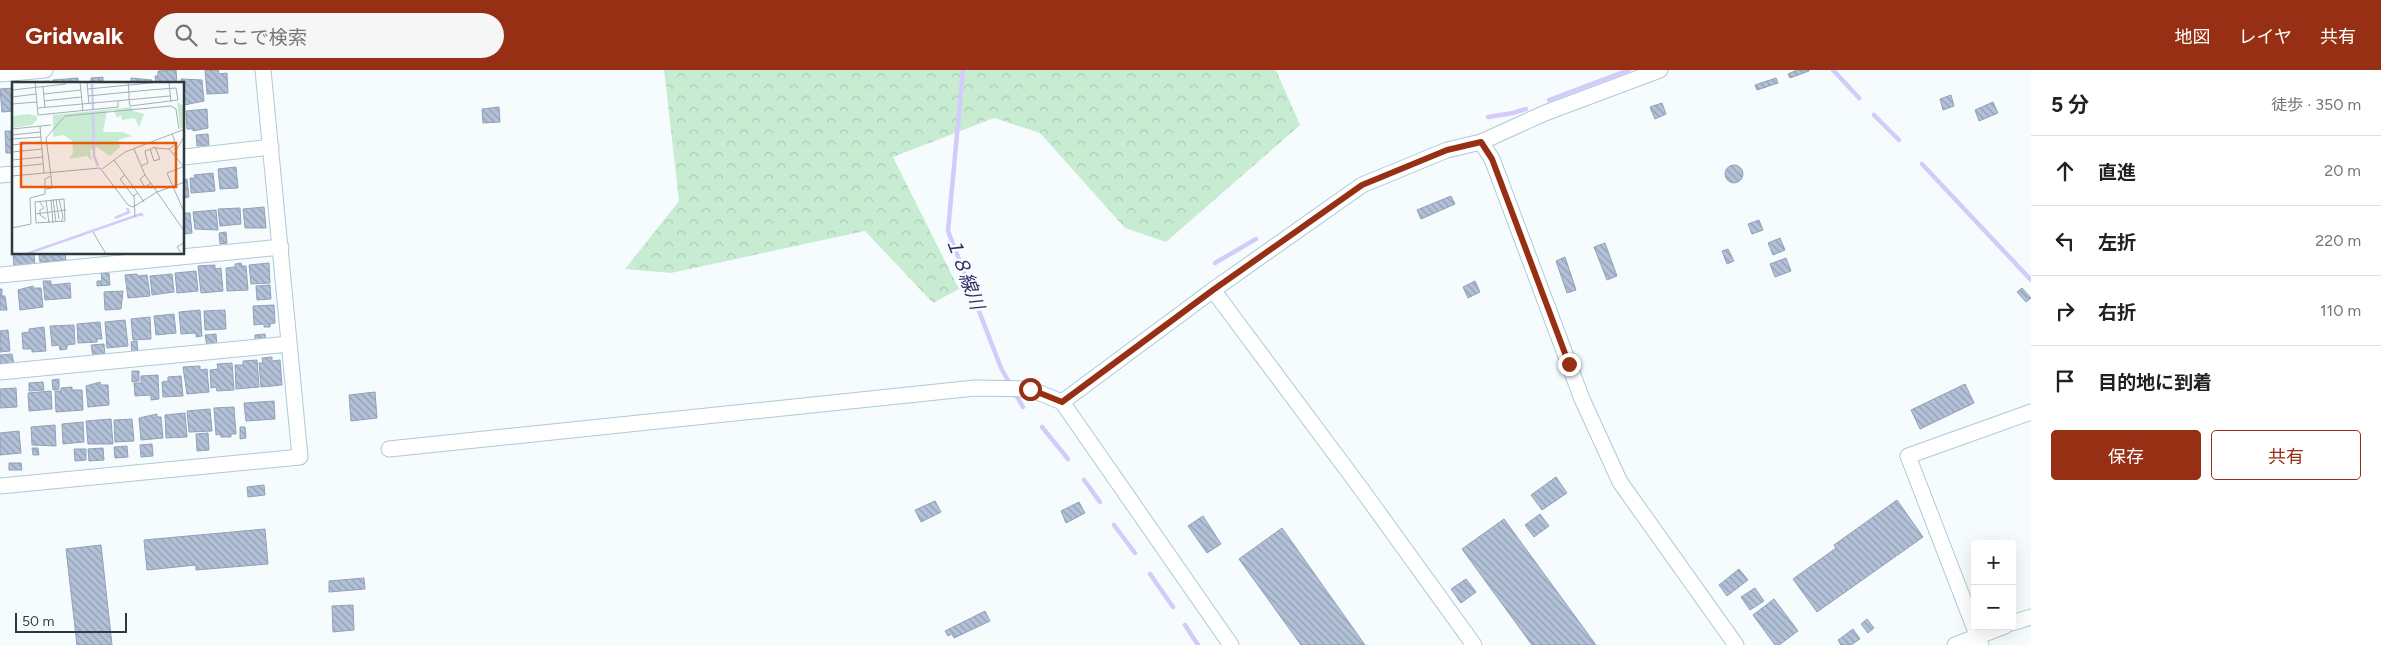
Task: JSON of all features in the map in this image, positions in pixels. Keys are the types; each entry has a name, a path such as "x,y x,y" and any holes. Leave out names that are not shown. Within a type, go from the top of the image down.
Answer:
{"street":[{"path":"0,74 45,70"},
{"path":"0,486 300,457 282,247 263,70"},
{"path":"1062,402 1213,290 1362,185 1447,150 1481,142 1545,113 1660,70"},
{"path":"1481,142 1492,159 1582,399 1620,482 1736,645"},
{"path":"185,156 271,148"},
{"path":"0,275 282,247"},
{"path":"1213,290 1368,498 1474,645"},
{"path":"0,372 289,344"},
{"path":"389,449 975,388 1030,389 1062,402 1232,645"},
{"path":"1979,641 1908,456 2031,412"},
{"path":"2016,622 2031,616"},
{"path":"1955,645 1979,641 1998,630"}],"green space":[{"path":"664,70 1276,70 1300,125 1166,242 1125,228 1040,133 994,118 893,157 959,289 933,303 865,231 671,273 625,269 679,201"}],"building":[{"path":"176,70 177,82 156,82 155,76 158,76 158,71"},
{"path":"205,70 218,70 219,74 227,73 228,93 207,94"},
{"path":"1797,70 1809,71 1790,78 1788,74"},
{"path":"103,77 103,82 91,82 91,78"},
{"path":"78,78 78,82 53,82 53,80"},
{"path":"131,78 152,80 152,82 131,82"},
{"path":"1776,78 1778,83 1757,90 1755,85"},
{"path":"181,79 202,80 204,101 185,105 185,82 181,82"},
{"path":"12,88 12,111 2,112 0,89"},
{"path":"1951,95 1954,106 1943,110 1940,99"},
{"path":"1993,102 1998,113 1979,121 1975,110"},
{"path":"1662,103 1666,114 1655,119 1650,107"},
{"path":"499,107 500,122 483,123 482,109"},
{"path":"207,109 208,128 193,131 193,129 187,129 186,111"},
{"path":"5,131 12,131 12,153 6,153"},
{"path":"208,134 209,145 197,146 196,135"},
{"path":"1734,165 1740,168 1743,174 1740,180 1734,183 1728,180 1725,174 1728,168"},
{"path":"236,167 238,188 220,189 218,169"},
{"path":"213,173 215,191 191,193 190,178 195,178 194,175"},
{"path":"187,179 189,197 185,198 185,180"},
{"path":"1451,196 1455,204 1421,219 1417,210"},
{"path":"264,207 266,228 245,228 243,209"},
{"path":"240,208 241,224 220,226 218,209"},
{"path":"216,210 218,230 195,229 193,212"},
{"path":"185,213 190,213 192,233 185,234"},
{"path":"1759,220 1763,230 1752,234 1748,224"},
{"path":"226,232 227,243 220,244 219,233"},
{"path":"1780,238 1785,250 1773,255 1768,243"},
{"path":"1605,243 1617,276 1607,280 1594,247"},
{"path":"1728,249 1734,261 1727,264 1722,251"},
{"path":"13,255 34,255 35,265 14,266"},
{"path":"39,255 65,255 66,260 40,262"},
{"path":"1565,257 1576,290 1567,293 1556,261"},
{"path":"1786,258 1791,271 1775,277 1770,264"},
{"path":"241,263 242,266 246,266 248,290 227,291 226,268 235,267 235,264"},
{"path":"269,263 270,283 251,284 249,265"},
{"path":"215,265 215,269 221,268 223,291 201,293 198,266"},
{"path":"196,271 198,291 177,293 175,273"},
{"path":"101,273 109,273 110,285 97,286 97,281 102,281"},
{"path":"137,274 138,276 147,275 150,296 128,298 125,275"},
{"path":"172,274 174,292 152,295 150,276"},
{"path":"43,281 51,281 51,285 70,283 71,298 45,300"},
{"path":"1475,281 1480,292 1468,298 1463,287"},
{"path":"270,285 271,299 257,300 256,286"},
{"path":"33,286 33,288 41,288 43,307 20,310 18,290"},
{"path":"2022,288 2031,298 2026,302 2017,292"},
{"path":"0,289 2,289 2,296 5,296 7,310 0,310"},
{"path":"123,291 121,309 105,310 104,292"},
{"path":"274,305 275,323 270,324 270,327 264,327 264,324 254,325 253,306"},
{"path":"200,310 202,336 196,337 196,333 181,334 179,312"},
{"path":"225,310 226,329 205,330 204,311"},
{"path":"174,314 176,333 156,335 154,316"},
{"path":"150,317 151,339 133,340 131,319"},
{"path":"125,320 128,346 107,348 105,322"},
{"path":"100,322 102,339 97,339 97,342 78,343 77,324"},
{"path":"74,325 75,344 67,345 67,349 60,350 59,345 52,346 50,326"},
{"path":"44,327 46,351 32,352 32,349 23,349 22,333 29,332 29,329"},
{"path":"8,330 10,351 0,352 0,331"},
{"path":"216,334 217,345 207,346 205,335"},
{"path":"265,334 266,340 255,340 255,335"},
{"path":"137,341 138,353 132,353 131,342"},
{"path":"104,344 105,355 93,356 91,345"},
{"path":"12,354 14,365 0,366 0,355"},
{"path":"272,357 272,361 280,360 282,385 261,387 259,363 263,363 262,358"},
{"path":"257,360 259,387 236,389 235,365 243,365 243,361"},
{"path":"232,363 234,390 217,391 216,387 211,388 210,370 218,369 217,364"},
{"path":"200,366 200,370 207,369 209,392 187,394 183,367"},
{"path":"132,371 139,371 139,381 132,382"},
{"path":"158,375 159,399 151,400 151,395 135,396 134,383 141,383 141,376"},
{"path":"181,376 183,396 163,397 162,382 168,381 168,377"},
{"path":"59,379 59,389 53,390 52,380"},
{"path":"43,382 44,390 29,391 29,383"},
{"path":"100,382 101,385 108,385 109,405 88,407 86,386"},
{"path":"1965,384 1974,403 1920,429 1911,410"},
{"path":"72,387 72,390 82,390 83,410 56,412 55,391 61,391 61,388"},
{"path":"16,388 17,407 0,408 0,389"},
{"path":"51,391 52,409 29,411 28,393"},
{"path":"375,392 377,418 351,421 349,395"},
{"path":"274,401 275,419 246,421 244,403"},
{"path":"234,407 236,434 231,434 231,437 221,437 220,434 216,435 214,408"},
{"path":"210,409 212,431 189,432 187,411"},
{"path":"185,413 187,437 166,438 165,415"},
{"path":"157,414 157,417 161,417 163,438 141,440 139,418"},
{"path":"111,419 113,444 88,444 86,421"},
{"path":"132,419 134,441 115,442 114,420"},
{"path":"83,422 84,442 63,444 62,424"},
{"path":"55,425 56,446 32,445 31,427"},
{"path":"240,427 245,427 246,438 240,439"},
{"path":"19,431 21,453 0,455 0,433"},
{"path":"208,433 209,450 197,451 196,434"},
{"path":"152,444 153,456 141,457 140,445"},
{"path":"127,446 128,457 115,458 114,447"},
{"path":"32,448 38,448 39,455 33,455"},
{"path":"103,448 104,460 89,461 88,449"},
{"path":"74,449 86,449 86,460 75,461"},
{"path":"9,463 21,463 22,470 9,470"},
{"path":"1556,477 1567,493 1542,510 1531,495"},
{"path":"264,485 265,495 248,497 247,487"},
{"path":"1897,500 1923,537 1817,612 1793,579 1836,548 1834,545"},
{"path":"935,501 941,512 921,522 915,510"},
{"path":"1079,502 1085,513 1066,523 1061,511"},
{"path":"1540,514 1549,526 1534,537 1525,525"},
{"path":"1203,516 1221,544 1207,553 1188,526"},
{"path":"1504,519 1596,645 1532,645 1462,549"},
{"path":"1282,528 1365,645 1301,645 1239,559"},
{"path":"265,529 268,564 196,570 196,565 147,570 144,540"},
{"path":"101,545 112,645 77,645 66,549"},
{"path":"1739,569 1748,580 1727,596 1719,585"},
{"path":"364,578 365,589 329,592 329,581"},
{"path":"1466,579 1476,592 1461,603 1451,589"},
{"path":"1755,588 1764,601 1750,610 1741,597"},
{"path":"1774,599 1798,631 1779,645 1775,645 1753,615"},
{"path":"353,605 354,630 333,632 332,606"},
{"path":"985,611 990,621 954,638 952,634 948,636 945,631"},
{"path":"1867,619 1874,628 1868,633 1861,624"},
{"path":"1853,629 1860,639 1851,645 1841,645 1838,640"}],"waterway":[{"name":"１８線川","path":"963,70 948,231 1001,368 1011,386"},
{"path":"1549,100 1629,70"},
{"path":"1833,70 1859,98"},
{"path":"1488,117 1526,109"},
{"path":"1874,115 1899,140"},
{"path":"1922,164 2031,280"},
{"path":"1215,263 1256,239"},
{"name":"１８線川","path":"1015,393 1023,407"},
{"name":"１８線川","path":"1042,427 1068,459"},
{"name":"１８線川","path":"1084,480 1100,502"},
{"name":"１８線川","path":"1114,525 1135,553"},
{"name":"１８線川","path":"1150,574 1173,607"},
{"name":"１８線川","path":"1185,625 1198,645"}],"route":[{"path":"1030,389 1062,402 1213,290 1362,185 1447,150 1481,142 1492,159 1569,364"}]}
